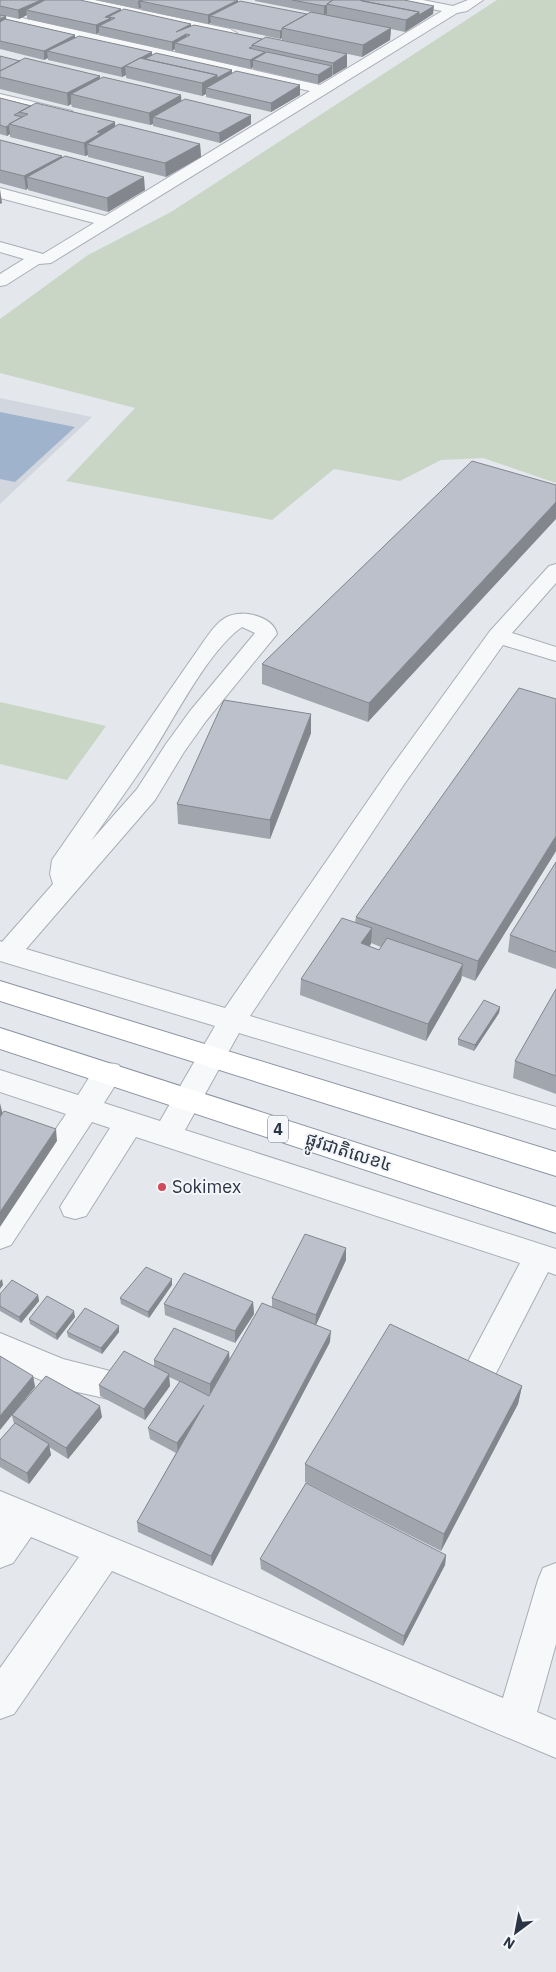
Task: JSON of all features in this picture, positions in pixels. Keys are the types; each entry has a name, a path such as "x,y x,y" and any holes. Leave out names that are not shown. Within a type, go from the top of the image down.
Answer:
{"highway":[{"path":"0,991 556,1164"},
{"name":"ផ្លូវជាតិលេខ៤","path":"0,1038 556,1220"}],"street":[{"path":"78,0 241,36"},
{"path":"404,0 453,10"},
{"path":"0,247 45,260 453,10 464,8 477,0"},
{"path":"0,17 322,90"},
{"path":"390,33 409,37"},
{"path":"346,59 366,63"},
{"path":"0,98 77,117"},
{"path":"253,116 272,120"},
{"path":"202,147 221,152"},
{"path":"148,181 166,186"},
{"path":"0,193 108,222"},
{"path":"0,281 38,258"},
{"path":"167,1135 233,1019 396,778 498,636 556,570"},
{"path":"66,885 63,874 65,860 132,764 182,685 217,639 230,625 237,621 245,621 265,628 266,634 198,716 174,749 146,794 66,885 4,952 233,1019 556,1118"},
{"path":"498,636 556,654"},
{"path":"0,1236 109,1074"},
{"path":"0,1081 548,1260 482,1367"},
{"path":"75,1207 129,1123"},
{"path":"0,1347 59,1373 118,1386"},
{"path":"0,1551 12,1512 556,1739"},
{"path":"0,1700 105,1551"},
{"path":"515,1722 556,1580"}],"shaded area":[{"path":"0,398 92,417 0,504"}],"green space":[{"path":"497,0 556,0 556,483 483,458 441,460 400,481 334,469 272,520 66,481 135,408 0,373 0,319 88,255 171,212"},
{"path":"0,702 106,726 67,780 0,764"}],"water":[{"path":"0,412 75,427 15,482 0,479"}],"building":[{"path":"41,0 18,10 0,6 0,1"},
{"path":"45,0 80,0 121,9 105,17 111,18 96,25 26,10"},
{"path":"238,0 208,15 140,1"},
{"path":"292,0 333,0 324,6"},
{"path":"333,0 359,0 419,12 406,20 327,4"},
{"path":"363,0 404,0 434,6 419,15 419,12"},
{"path":"240,1 307,14 280,31 210,16"},
{"path":"124,9 191,24 176,32 194,25 262,39 249,48 265,52 250,60 175,43 190,35 186,34 172,42 99,26 115,18 108,17"},
{"path":"311,12 391,28 363,45 282,28"},
{"path":"5,19 75,35 44,51 0,41 0,22"},
{"path":"79,36 152,52 121,68 47,51"},
{"path":"266,37 347,54 333,63 252,45"},
{"path":"267,52 332,66 318,75 253,60"},
{"path":"156,53 232,70 217,78 217,75 145,59"},
{"path":"0,56 20,61 0,71"},
{"path":"25,58 100,76 67,93 0,77 0,71"},
{"path":"140,58 217,75 202,83 125,66"},
{"path":"236,71 300,85 271,103 206,88"},
{"path":"103,77 181,95 149,113 71,94"},
{"path":"0,98 31,106 14,115 22,117 6,127 0,125"},
{"path":"185,99 251,115 219,133 153,117"},
{"path":"36,103 115,122 97,132 101,133 84,143 9,124 28,114 19,112"},
{"path":"119,124 200,144 165,163 87,144"},
{"path":"0,140 62,156 24,176 0,170"},
{"path":"65,156 144,177 107,198 27,177"},
{"path":"472,461 556,485 556,502 369,703 262,664"},
{"path":"519,688 556,699 556,836 478,961 356,917"},
{"path":"224,700 311,714 270,820 177,804"},
{"path":"556,862 556,952 510,935"},
{"path":"342,918 372,928 361,943 379,950 387,938 463,964 428,1024 301,979"},
{"path":"556,989 556,1076 515,1061"},
{"path":"484,1000 500,1007 475,1045 458,1039"},
{"path":"4,1111 56,1129 0,1212 0,1117"},
{"path":"305,1234 346,1248 316,1315 272,1298"},
{"path":"146,1267 172,1279 148,1312 120,1298"},
{"path":"184,1273 253,1302 235,1331 164,1304"},
{"path":"12,1280 38,1295 19,1317 0,1306 0,1294"},
{"path":"47,1296 74,1311 56,1334 29,1319"},
{"path":"262,1303 331,1331 211,1556 137,1522 204,1405 177,1443 148,1428 180,1381 209,1396"},
{"path":"85,1308 119,1326 101,1348 67,1332"},
{"path":"390,1324 522,1386 444,1534 305,1464"},
{"path":"174,1328 229,1352 210,1384 154,1360"},
{"path":"124,1351 169,1374 144,1409 99,1385"},
{"path":"0,1356 33,1376 0,1416"},
{"path":"46,1376 100,1406 66,1448 12,1415"},
{"path":"15,1423 49,1444 27,1473 0,1458 0,1440"},
{"path":"306,1483 446,1555 404,1636 260,1559"}],"place":[{"name":"Sokimex","path":"162,1187"}]}
